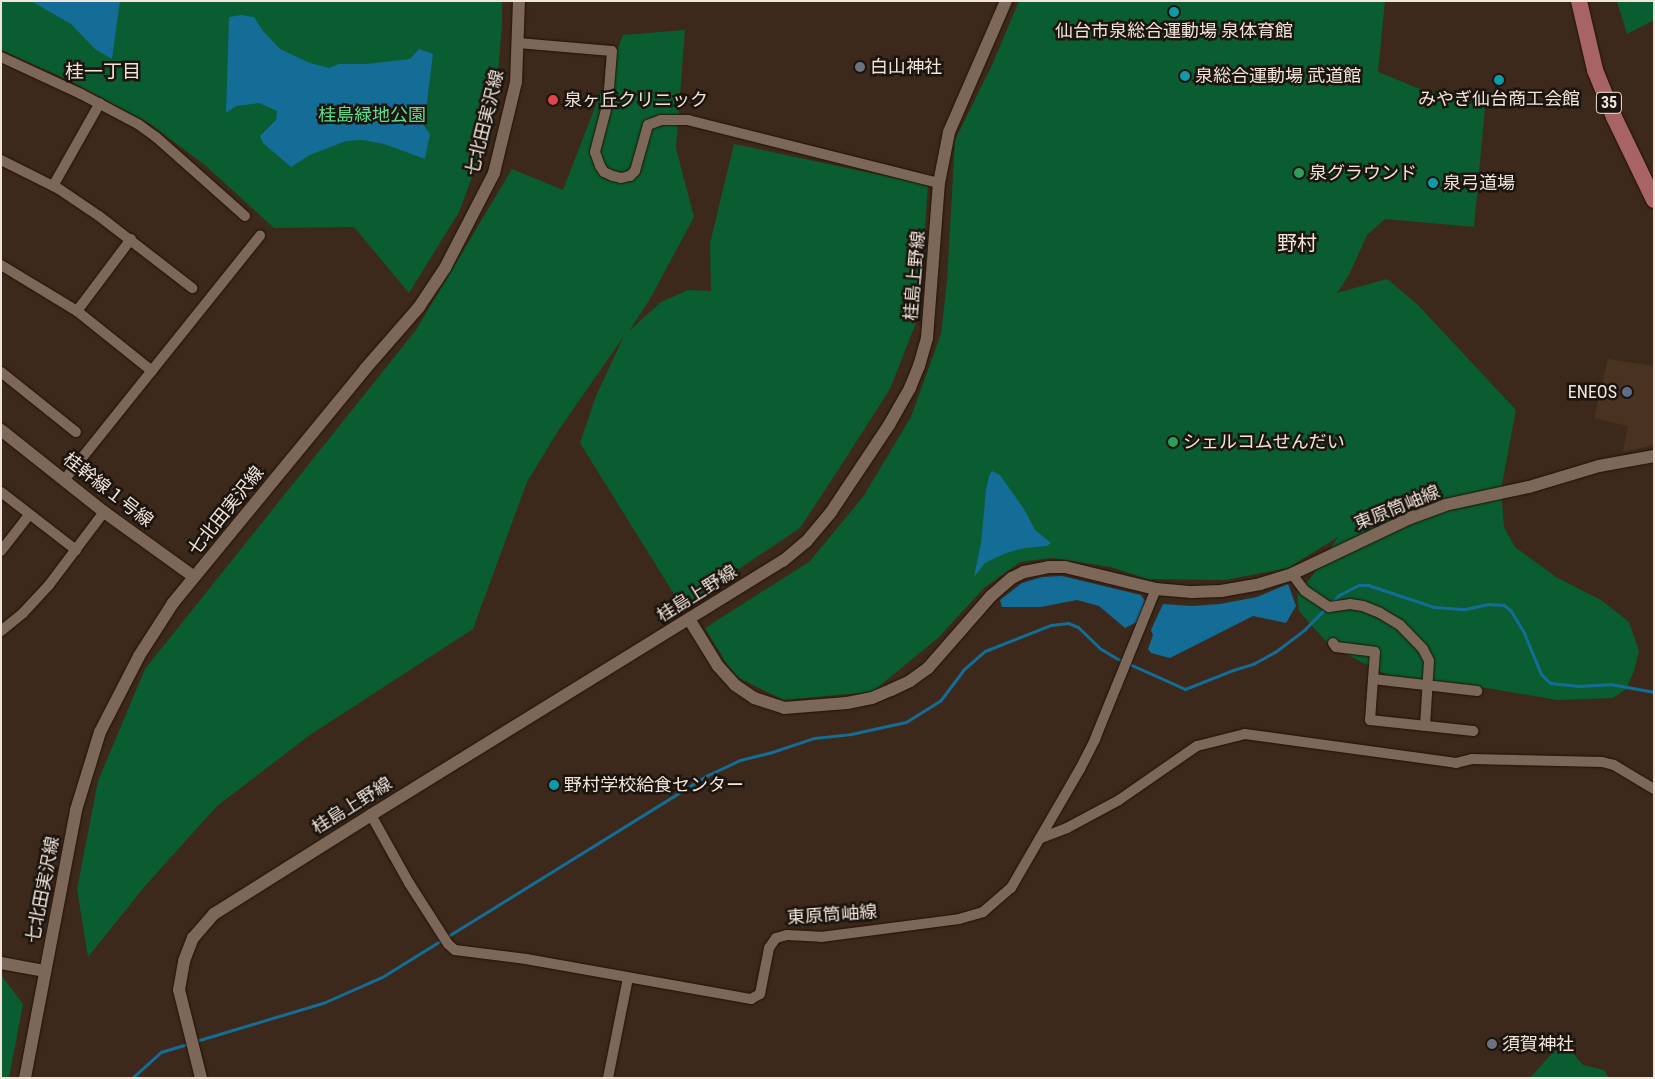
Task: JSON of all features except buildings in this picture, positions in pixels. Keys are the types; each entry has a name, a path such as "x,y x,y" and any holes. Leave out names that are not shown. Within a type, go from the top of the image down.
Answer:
{"main road":[{"name":"35","path":"1579,1 1595,70 1614,117 1654,200"}],"street":[{"name":"七北田実沢線","path":"25,1078 76,810 100,732 143,648 173,603 365,368 419,307 445,268 494,173 516,82 519,1"},
{"name":"桂島上野線","path":"201,1078 180,990 184,961 193,938 214,914 783,561 806,542 831,512 910,388 927,338 939,183 949,132 1006,1"},
{"path":"518,43 612,51 608,102 595,152 604,172 613,176 621,178 630,176 636,171 648,125 661,120 688,120 939,183"},
{"path":"1,57 100,103 156,137 245,216"},
{"path":"53,186 100,103"},
{"path":"1,160 53,186 131,239 192,288"},
{"path":"65,480 260,236"},
{"path":"77,311 131,239"},
{"path":"1,265 77,311 152,371"},
{"path":"1,372 76,432"},
{"name":"桂幹線１号線","path":"1,430 104,512 194,577"},
{"name":"東原筒岫線","path":"689,619 718,666 735,685 754,698 784,708 802,708 872,698 910,682 928,668 947,649 1002,585 1024,572 1049,566 1065,567 1156,589 1221,591 1260,584 1292,574 1410,518 1445,505 1529,487 1599,466 1654,456"},
{"path":"1,492 76,550"},
{"path":"1,631 23,613 76,550 104,512"},
{"path":"1,551 29,515"},
{"path":"1292,574 1305,591 1326,605 1363,606 1380,612 1400,625 1423,649 1429,661 1425,726"},
{"name":"東原筒岫線","path":"371,815 409,883 448,944 455,950 526,959 752,999 760,994 769,948 776,938 786,935 821,937 851,934 973,916 994,904 1011,888 1041,838 1095,739 1156,589"},
{"path":"1332,643 1336,647 1376,652 1370,720 1473,731"},
{"path":"1373,679 1477,691"},
{"path":"1041,838 1068,828 1119,800 1197,746 1245,734 1456,763 1472,759 1602,762 1614,765 1654,789"},
{"path":"1,963 45,971"},
{"path":"608,1078 628,978"}],"shaded area":[{"name":"ENEOS","path":"1608,359 1654,366 1654,445 1623,452 1628,426 1594,418"}],"green space":[{"name":"桂島緑地公園","path":"1,1 502,1 497,86 482,150 459,212 409,293 354,227 274,228 206,166 149,123 66,79 1,50"},
{"path":"1019,1 1385,1 1378,72 1415,87 1485,108 1474,227 1385,219 1367,235 1349,275 1337,293 1387,279 1417,304 1516,410 1501,489 1504,527 1515,547 1556,577 1601,600 1629,622 1639,651 1634,671 1626,689 1613,698 1557,700 1487,688 1395,679 1330,646 1299,611 1297,591 1310,579 1338,537 1288,568 1225,580 1147,579 1111,567 1052,558 1020,562 984,588 938,638 872,692 783,700 739,678 726,663 705,628 809,562 863,497 911,417 941,334 947,282 955,140 993,63"},
{"path":"1617,1 1654,1 1654,20 1627,34"},
{"path":"685,30 676,148 694,217 650,299 629,331 661,302 688,290 711,291 710,243 734,144 928,185 919,315 890,389 842,464 800,528 682,607 580,443 596,396 624,336 558,431 527,482 473,629 310,735 217,806 145,886 88,957 77,889 98,781 145,669 416,330 512,169 563,190 623,35"},
{"path":"1,975 23,1004 9,1078 1,1078"},
{"path":"1567,1046 1583,1065 1604,1070 1609,1078 1530,1078 1553,1052"}],"water":[{"path":"31,1 120,1 112,59 95,49 71,24"},
{"path":"241,15 254,17 263,31 280,49 310,63 329,68 339,64 366,64 410,59 419,49 433,54 424,126 430,134 425,159 384,144 363,140 346,141 310,155 291,167 263,143 260,136 276,120 277,111 259,103 236,106 226,113 229,17"},
{"path":"992,471 1000,475 1024,509 1035,530 1051,543 1047,546 1025,548 1006,553 985,563 974,577 981,543 986,490"},
{"path":"1062,576 1141,595 1145,601 1137,622 1125,628 1099,606 1077,600 1041,607 1002,607 1000,600 1022,583 1042,577"},
{"path":"1288,584 1296,606 1286,623 1253,616 1170,658 1151,653 1148,649 1153,635 1151,630 1163,604 1192,606 1220,604 1257,597"}],"waterway":[{"path":"1330,604 1339,595 1359,585 1368,585 1434,607 1465,609 1488,604 1504,605 1511,611 1524,633 1541,674 1550,683 1577,686 1610,684 1654,692"},
{"path":"196,1041 323,1003 382,977 708,775 740,760 769,753 814,738 851,734 906,722 940,701 963,670 985,651 1051,625 1068,623 1078,627 1101,649 1116,658 1185,689 1253,664 1275,652 1305,629 1326,608"},
{"path":"132,1078 161,1052 190,1043"}],"place":[{"name":"仙台市泉総合運動場 泉体育館","path":"1174,12"},
{"name":"白山神社","path":"860,67"},
{"name":"泉総合運動場 武道館","path":"1185,76"},
{"name":"みやぎ仙台商工会館","path":"1499,80"},
{"name":"泉ヶ丘クリニック","path":"553,100"},
{"name":"泉グラウンド","path":"1299,173"},
{"name":"泉弓道場","path":"1433,183"},
{"name":"ENEOS","path":"1627,392"},
{"name":"シェルコムせんだい","path":"1173,442"},
{"name":"野村学校給食センター","path":"554,785"},
{"name":"須賀神社","path":"1492,1044"}],"district":[{"name":"桂一丁目","path":"103,72"},
{"name":"野村","path":"1297,243"}]}
